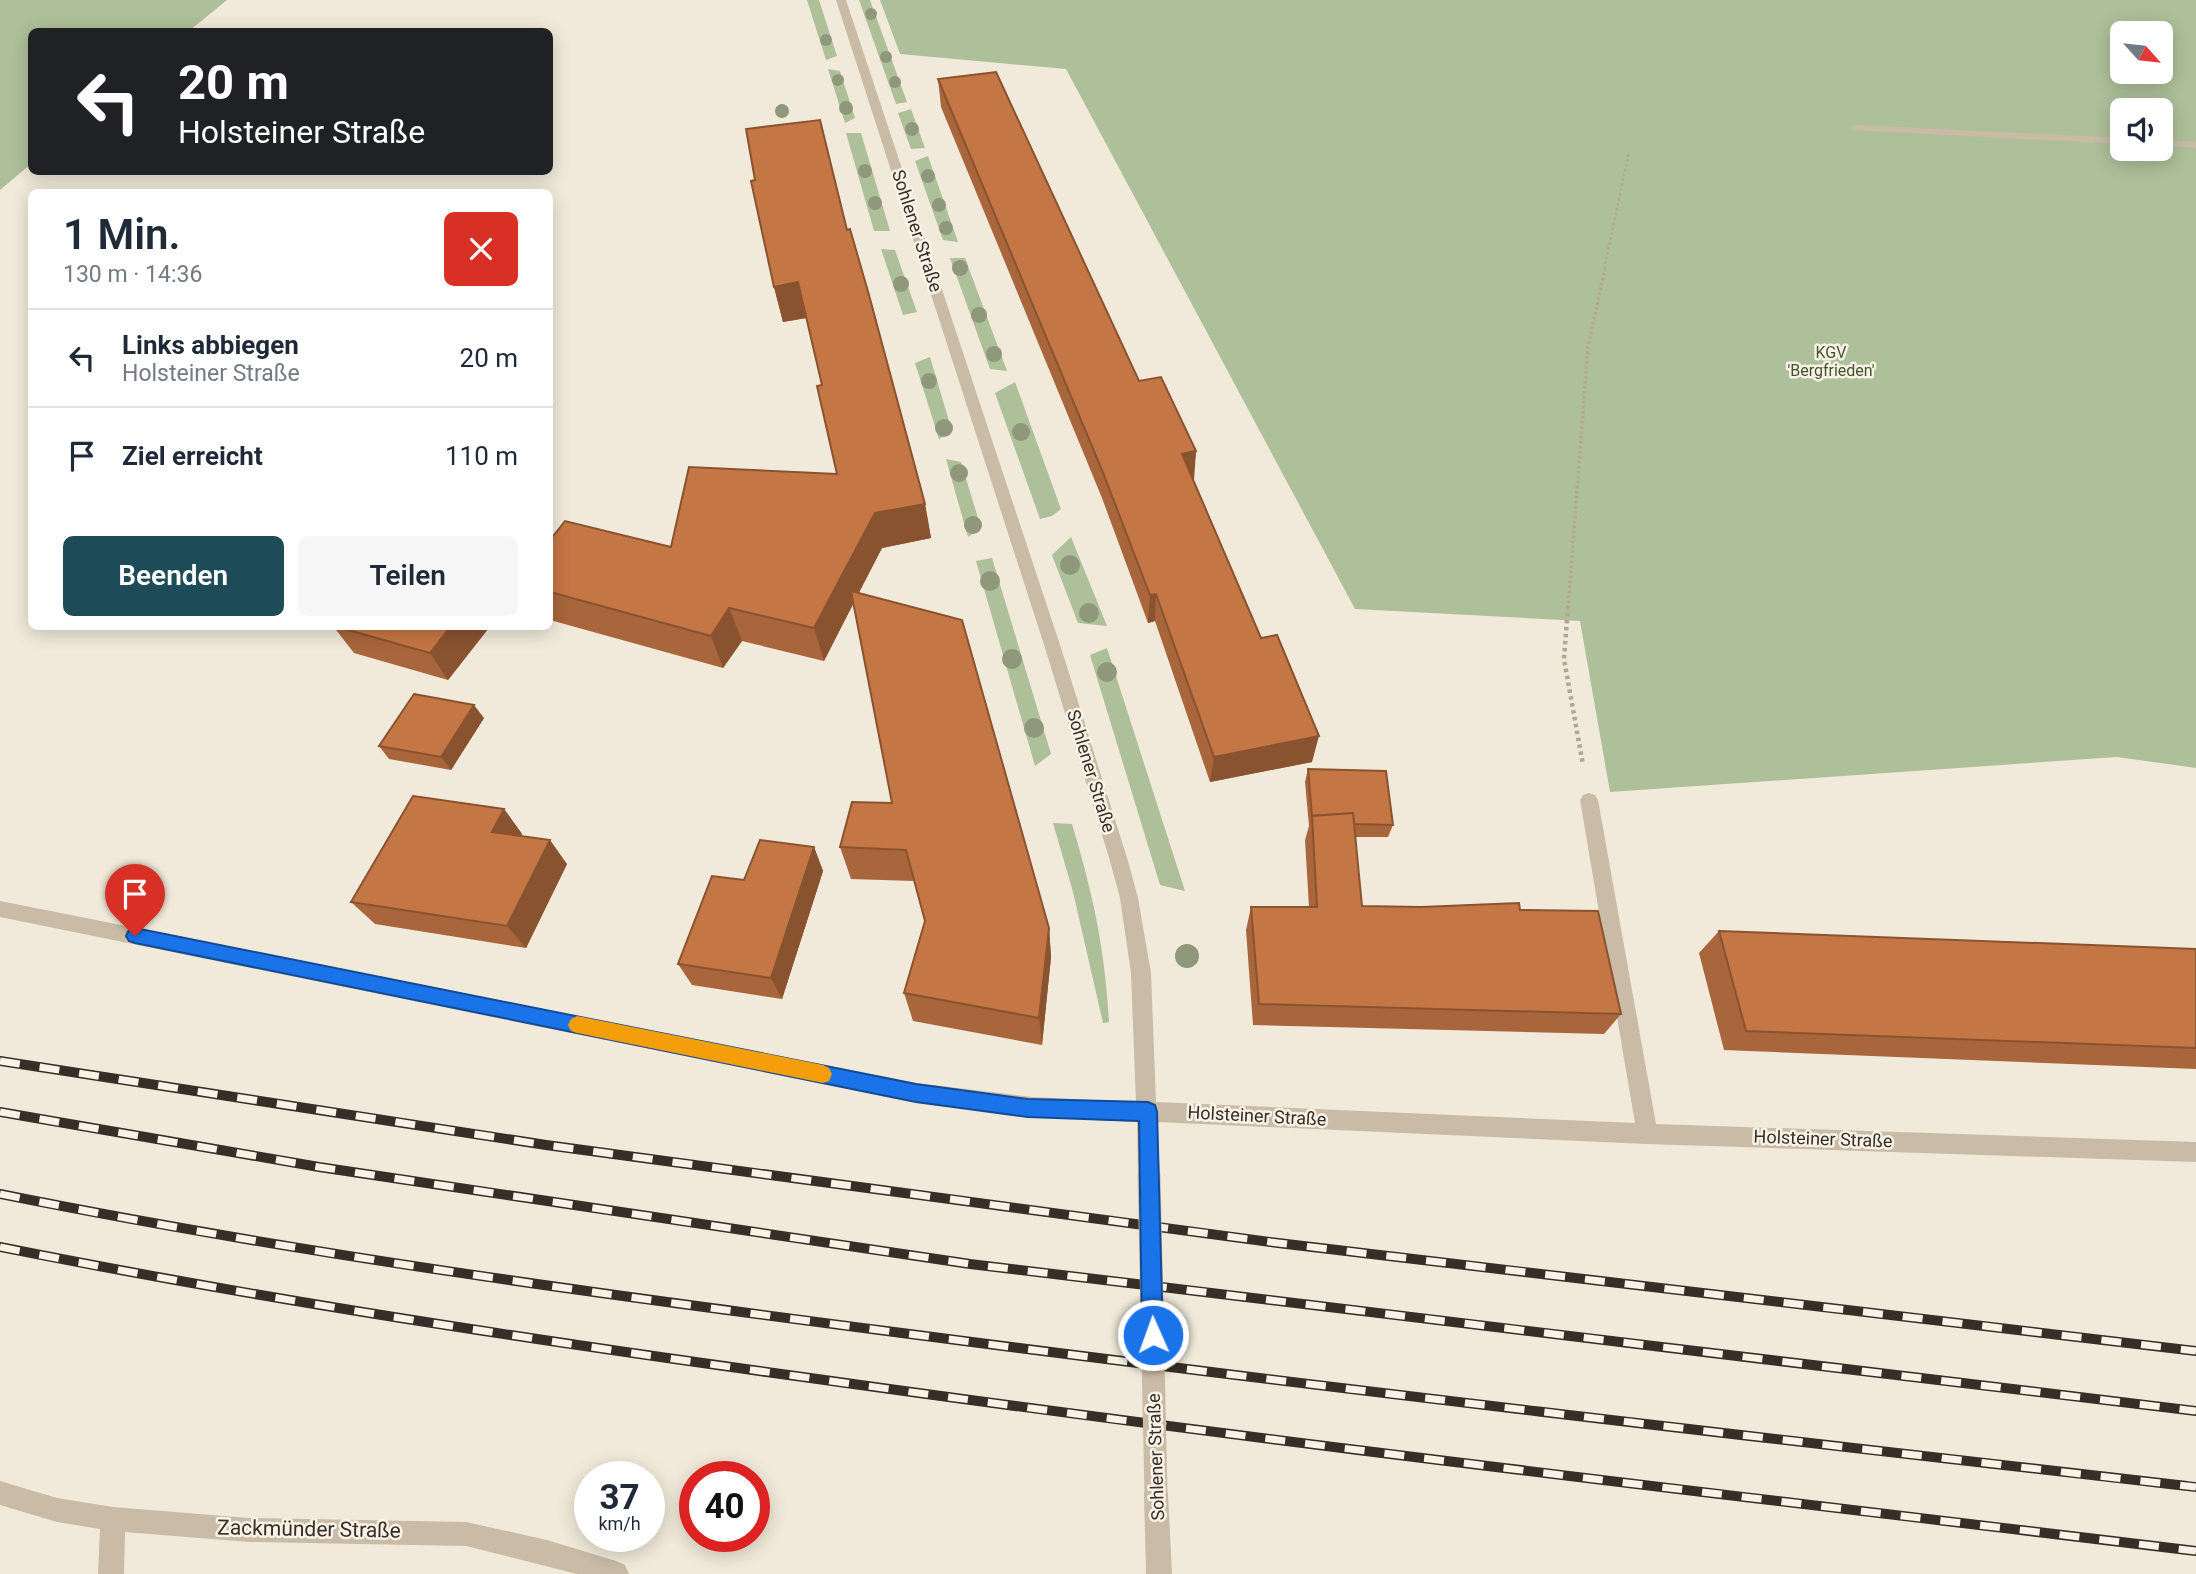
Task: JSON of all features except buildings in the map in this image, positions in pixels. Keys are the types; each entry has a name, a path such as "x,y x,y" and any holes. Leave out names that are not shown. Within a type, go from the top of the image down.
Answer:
{"street":[{"name":"Sohlener Straße","path":"841,0 1046,626 1129,898 1141,973 1148,1112 1159,1574"},
{"path":"1856,128 2110,140"},
{"path":"2173,144 2196,145"},
{"path":"1589,800 1647,1134"},
{"name":"Holsteiner Straße","path":"0,909 916,1093 1028,1108 1647,1134 2196,1152"},
{"name":"Zackmünder Straße","path":"0,1493 57,1510 113,1519 260,1531 466,1534 547,1552 616,1574"},
{"path":"111,1574 113,1519"}],"path":[{"path":"1589,800 1564,659 1588,347 1629,152"}],"green space":[{"path":"0,0 227,0 193,28 28,28 28,167 0,190"},
{"path":"807,0 819,0 837,56 826,60"},
{"path":"859,0 870,0 907,102 896,104"},
{"name":"KGV 'Bergfrieden'","path":"880,0 2196,0 2196,768 2117,757 1610,792 1580,621 1355,609 1066,69 900,54"},
{"path":"828,69 840,71 855,118 845,123"},
{"path":"911,109 925,148 911,149 898,113"},
{"path":"846,133 861,133 890,231 874,231"},
{"path":"928,156 958,242 943,240 915,161"},
{"path":"881,249 895,250 917,312 903,315"},
{"path":"950,258 965,258 1007,371 990,369"},
{"path":"930,357 952,431 939,439 915,363"},
{"path":"1015,382 1061,509 1052,516 1040,519 995,393"},
{"path":"946,459 961,462 981,528 968,537"},
{"path":"1071,537 1107,626 1078,623 1052,555"},
{"path":"992,558 1051,754 1035,766 976,561"},
{"path":"1107,648 1185,891 1160,885 1090,655"},
{"path":"1053,823 1072,824 1092,898 1101,946 1109,1022 1103,1023 1073,892"}],"railway":[{"path":"0,1061 546,1145 1278,1243 2196,1351"},
{"path":"0,1112 319,1167 970,1264 2196,1411"},
{"path":"0,1194 225,1236 676,1303 1064,1354 2196,1487"},
{"path":"0,1247 400,1318 803,1377 1325,1446 2196,1551"}],"slow traffic":[{"path":"577,1025 823,1074"}],"route":[{"path":"135,936 916,1093 1028,1108 1148,1112 1153,1335"}]}
